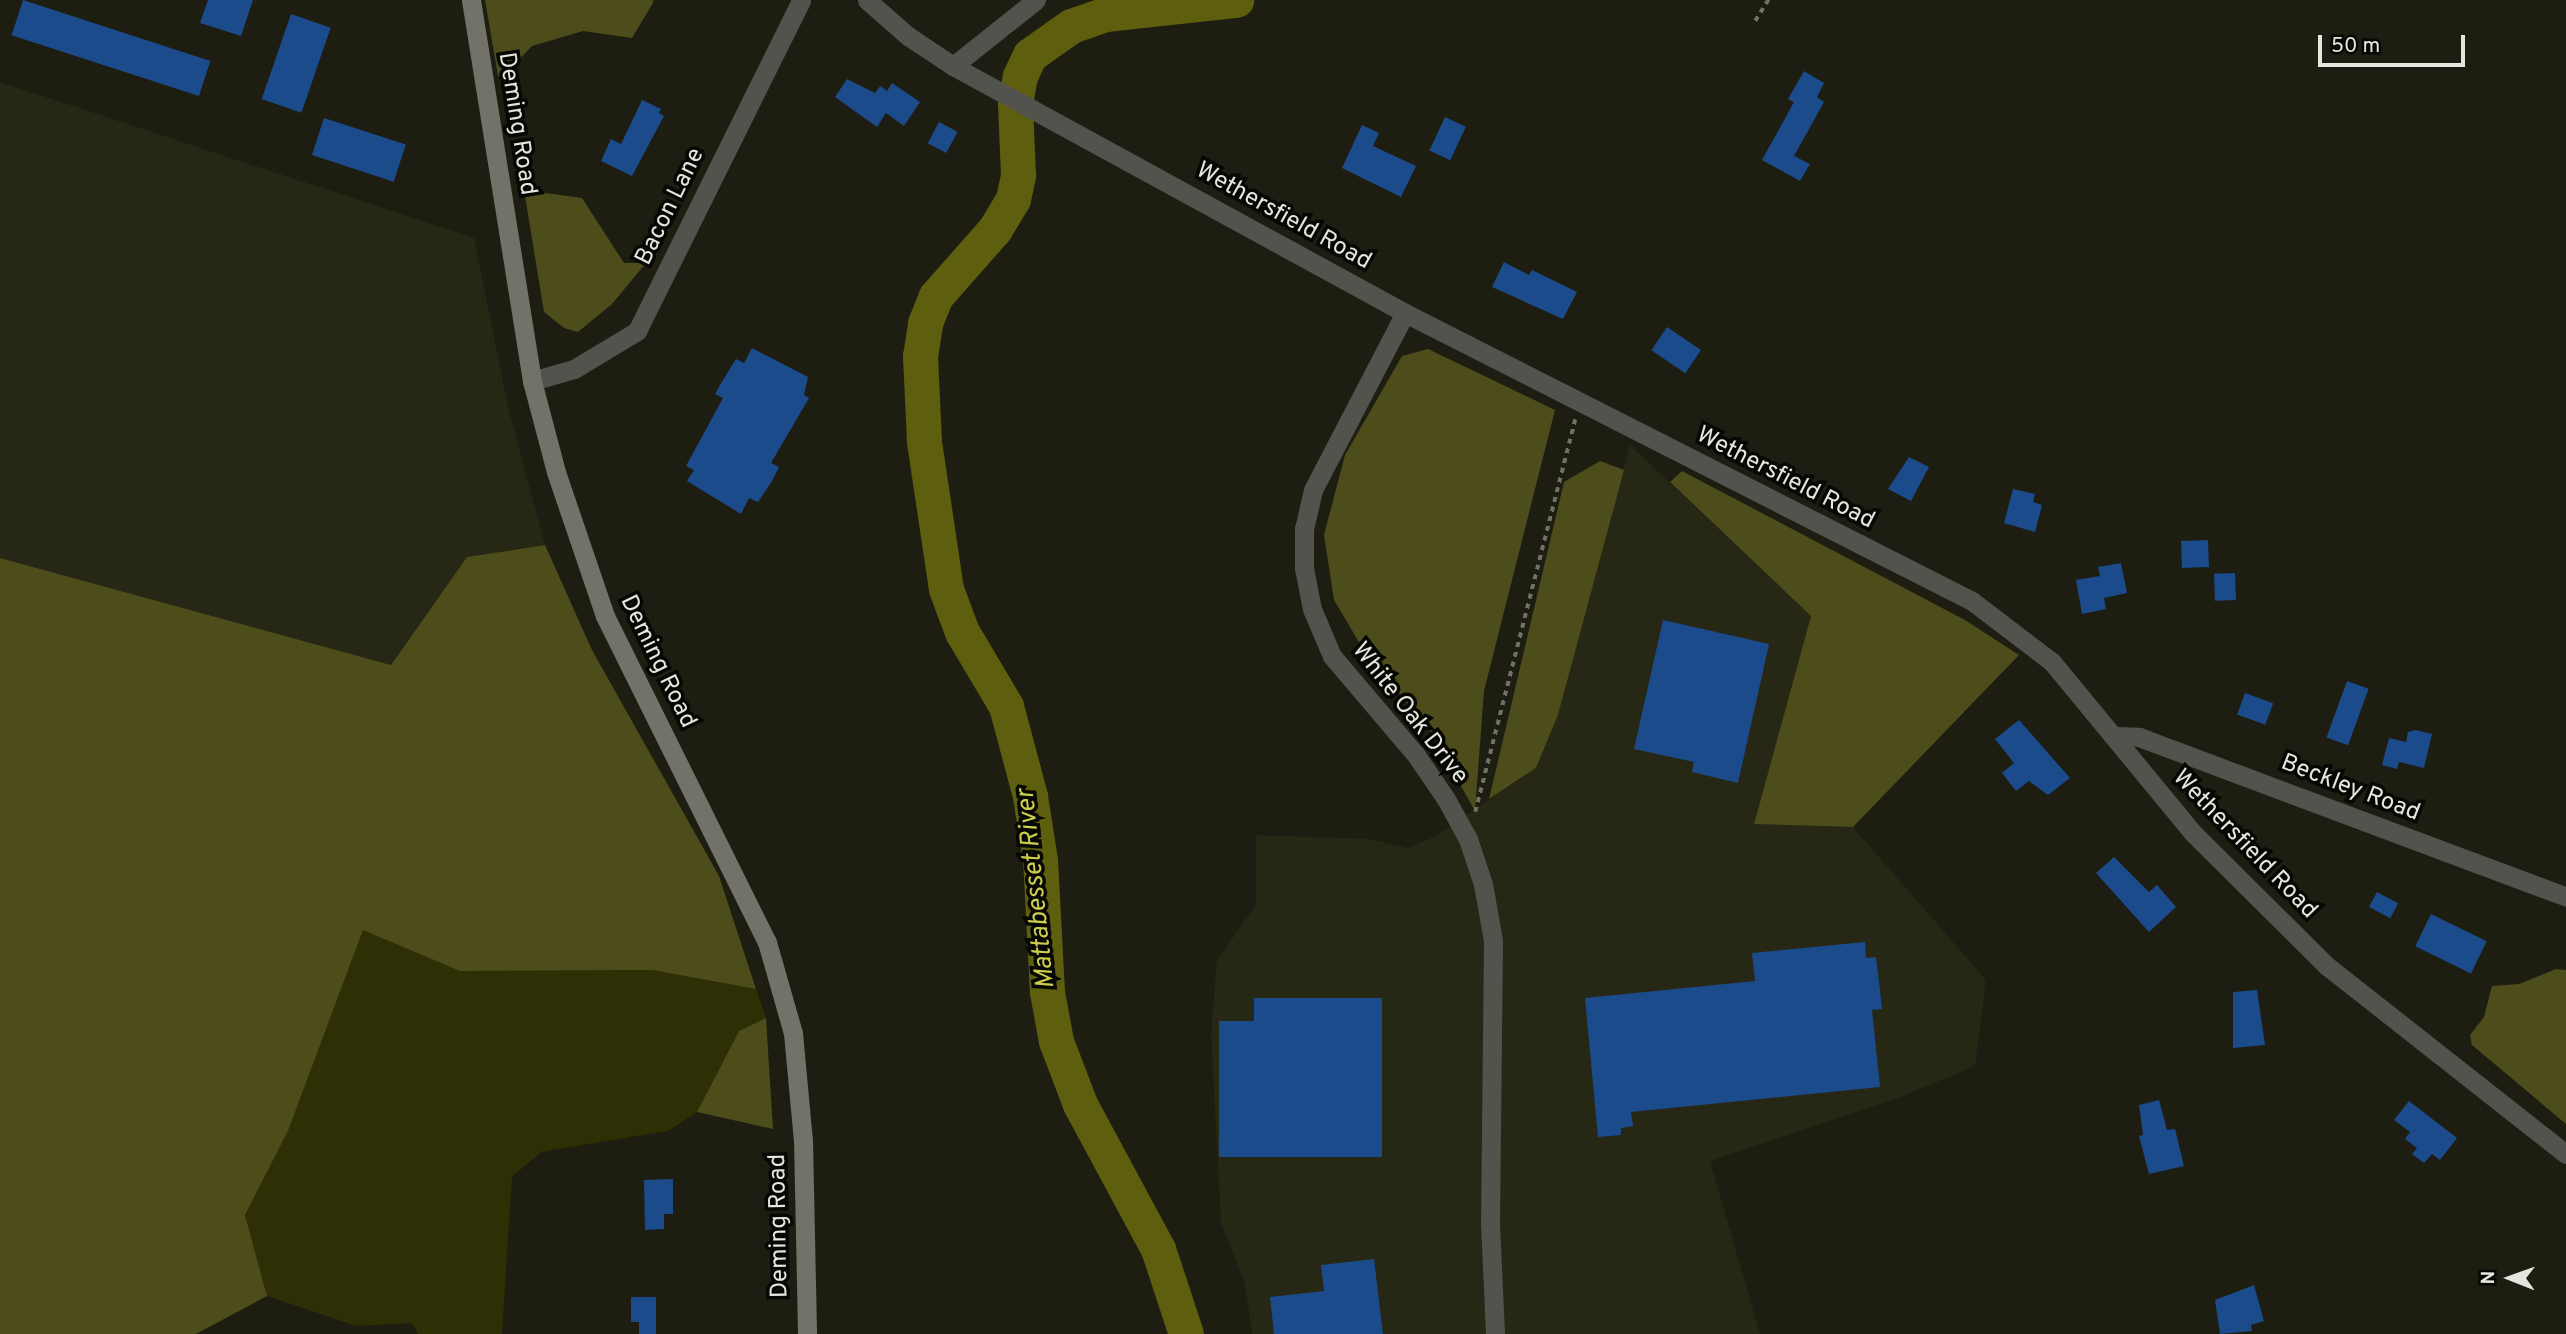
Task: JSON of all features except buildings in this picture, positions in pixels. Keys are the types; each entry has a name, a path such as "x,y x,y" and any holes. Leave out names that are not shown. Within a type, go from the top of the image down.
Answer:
{"main road":[{"name":"Deming Road","path":"471,0 532,382 556,472 604,616 767,942 793,1033 803,1140 807,1334"}],"street":[{"name":"Bacon Lane","path":"532,382 574,369 637,331 801,0"},
{"name":"Wethersfield Road","path":"867,0 908,36 953,66 1405,313 1972,601 2052,662 2116,736 2193,833 2327,965 2566,1154"},
{"path":"953,66 1037,0"},
{"name":"White Oak Drive","path":"1405,313 1313,490 1304,528 1304,568 1312,610 1332,656 1416,755 1470,846 1483,884 1493,941 1490,1223 1495,1334"},
{"name":"Beckley Road","path":"2116,736 2149,740 2566,897"}],"path":[{"path":"1755,21 1768,0"},
{"path":"1470,846 1490,740 1580,403"}],"shaded area":[{"path":"485,0 654,1 632,38 583,31 532,46 510,69 511,76 498,76"},
{"path":"0,82 474,238 509,411 545,545 467,557 391,665 0,558"},
{"path":"531,191 582,198 624,263 646,263 612,304 578,332 564,328 544,312 525,196"},
{"path":"1428,349 1555,410 1484,691 1475,811 1430,731 1363,649 1334,600 1324,535 1345,455 1402,356"},
{"path":"1630,445 1811,616 1754,824 1853,827 1986,980 1975,1066 1898,1098 1710,1161 1760,1334 1252,1334 1245,1284 1221,1223 1211,1035 1217,960 1256,905 1256,835 1370,839 1408,848 1434,837 1536,768 1558,715"},
{"path":"1600,461 1624,470 1558,715 1536,768 1489,799 1564,482"},
{"path":"1682,471 1965,620 2019,655 1853,827 1754,824 1811,616 1670,482"},
{"path":"545,545 592,650 719,876 756,989 652,970 460,971 363,930 288,1131 245,1215 267,1296 196,1334 0,1334 0,558 391,665 467,557"},
{"path":"363,929 460,971 652,970 756,989 766,1018 739,1031 697,1112 668,1131 541,1152 512,1177 502,1334 418,1334 412,1323 356,1326 267,1296 245,1215 288,1131"},
{"path":"2556,969 2566,970 2566,1124 2472,1045 2470,1035 2484,1017 2492,986 2519,984"},
{"path":"766,1018 773,1129 697,1112 739,1031"}],"waterway":[{"name":"Mattabesset River","path":"1186,1334 1158,1249 1080,1104 1056,1041 1047,992 1040,860 1030,796 1006,706 962,632 946,589 924,441 920,356 925,323 936,296 995,229 1013,199 1018,175 1015,104 1020,76 1030,55 1071,26 1105,14 1236,0"}]}
